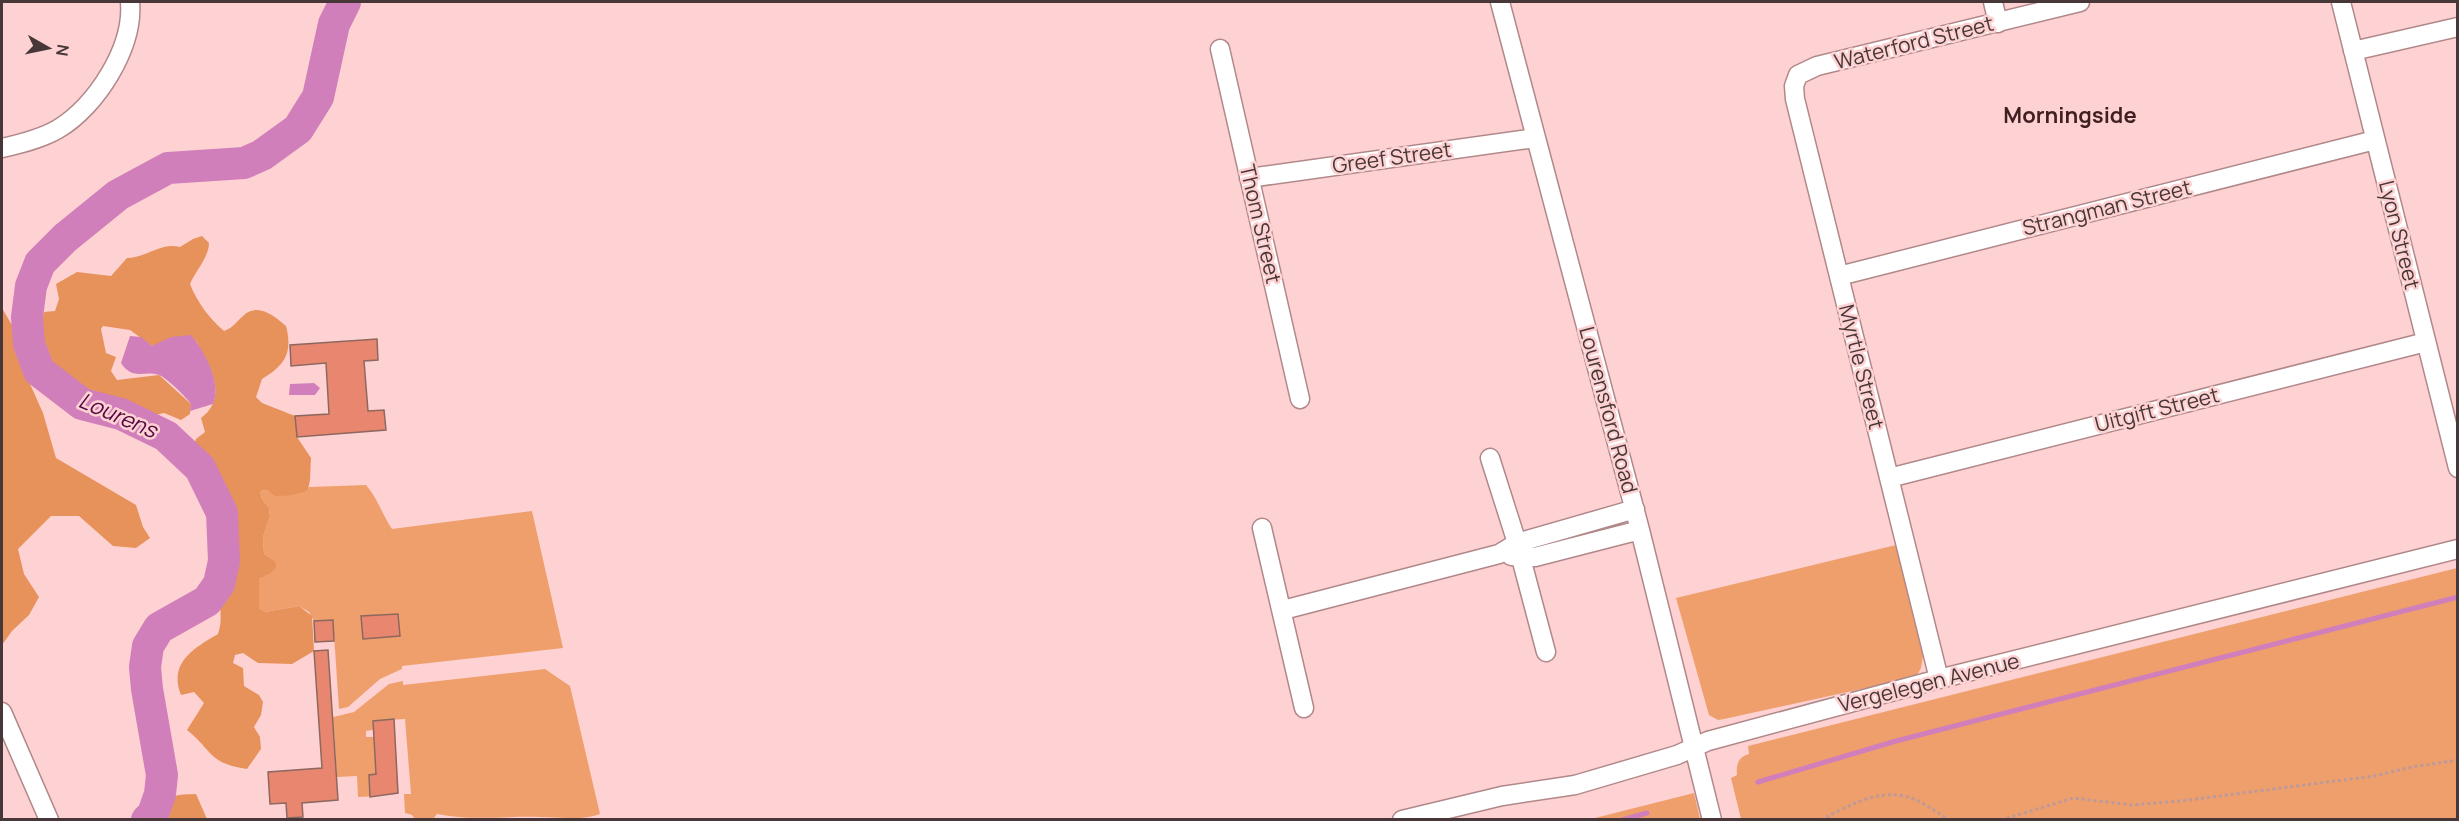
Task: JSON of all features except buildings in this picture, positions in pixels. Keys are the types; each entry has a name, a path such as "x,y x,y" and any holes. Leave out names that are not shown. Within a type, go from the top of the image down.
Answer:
{"street":[{"path":"2,148 48,135 81,112 111,72 122,48 130,2"},
{"name":"Lourensford Road","path":"1500,2 1635,509 1712,819"},
{"path":"1993,2 1998,23"},
{"name":"Waterford Street","path":"1817,66 2080,2"},
{"name":"Lyon Street","path":"2341,2 2457,468"},
{"path":"2353,51 2457,27"},
{"name":"Thom Street","path":"1220,50 1299,399"},
{"name":"Myrtle Street","path":"1817,66 1798,75 1794,86 1794,99 1939,679"},
{"name":"Greef Street","path":"1249,178 1535,138"},
{"name":"Strangman Street","path":"1839,276 2375,140"},
{"name":"Uitgift Street","path":"1889,478 2426,342"},
{"path":"1491,458 1546,652"},
{"path":"1519,551 1635,509"},
{"path":"1262,528 1283,610 1304,708"},
{"path":"1283,610 1499,554 1565,550 1640,530"},
{"name":"Vergelegen Avenue","path":"1402,819 1502,796 1575,785 1677,755 1693,746 1939,679 2457,549"},
{"path":"2,712 49,819"}],"path":[{"path":"2001,819 2073,798 2132,805 2181,801 2362,778 2457,760"},
{"path":"1821,819 1852,804 1885,794 1901,795 1916,800 1949,819"}],"shaded area":[{"path":"202,236 209,243 208,248 190,284 213,321 224,331 249,312 260,310 286,326 288,351 282,363 262,379 256,397 262,403 295,416 297,437 311,458 308,490 279,496 274,496 267,490 260,491 262,499 269,508 270,517 263,537 264,554 275,561 276,567 270,574 259,579 259,608 265,612 299,606 312,616 314,651 292,664 258,663 243,653 235,655 233,663 243,668 244,686 259,695 263,702 261,715 254,727 260,737 261,749 247,769 234,767 218,760 187,730 204,703 194,692 181,695 178,684 178,674 186,658 200,645 218,634 221,597 229,566 228,514 222,491 218,482 192,450 196,439 205,432 201,418 209,410 214,400 214,381 207,360 196,341 152,346 130,330 103,326 101,329 106,353 116,357 111,371 117,380 159,375 191,404 190,414 181,420 164,413 143,418 77,394 49,369 40,333 44,312 55,311 59,299 56,284 77,272 111,276 127,258 141,256 160,248 180,247"},
{"path":"2,308 16,332 22,366 43,413 56,458 136,505 143,527 150,538 136,548 113,546 79,516 51,516 18,549 24,574 39,597 29,615 12,631 2,645"},
{"path":"191,335 211,368 215,396 213,404 190,411 189,401 162,377 130,372 121,363 130,336 141,337 152,346 171,337"},
{"path":"314,383 320,388 315,395 289,395 290,384"},
{"path":"366,485 392,529 532,511 563,648 402,666 402,669 380,679 348,707 339,709 333,620 314,621 309,612 299,606 265,612 259,608 259,579 270,574 275,561 264,554 263,537 270,517 269,508 262,499 260,491 267,490 274,496 308,490 309,487","holes":["398,614 399,636 363,639 361,617"]},
{"path":"1896,545 1923,656 1921,668 1916,677 1724,719 1718,720 1709,715 1676,598"},
{"path":"2457,568 2457,819 1741,819 1731,778 1737,775 1737,765 1740,759 1749,754 1748,746"},
{"path":"545,669 570,686 600,814 571,818 475,818 437,814 433,819 415,819 412,815 405,813 404,794 411,794 405,719 373,721 373,730 366,731 366,737 374,737 376,774 369,775 370,780 377,780 378,796 358,797 357,776 337,777 334,732 321,720 354,712 389,684 403,681 403,685"},
{"path":"1694,793 1700,819 1591,819"},
{"path":"196,794 207,819 161,819 169,800 176,796"}],"waterway":[{"name":"Lourens","path":"147,820 153,814 160,794 162,775 147,689 145,667 148,646 159,628 207,601 219,584 224,561 222,513 200,468 166,436 121,414 82,404 39,371 29,344 27,317 31,286 40,263 65,238 118,195 168,168 244,163 262,155 298,129 318,97 334,24 345,2"},
{"path":"1758,782 1896,741 2458,597"},
{"path":"1622,820 1647,813"}],"district":[{"name":"Morningside","path":"2070,115"}]}
